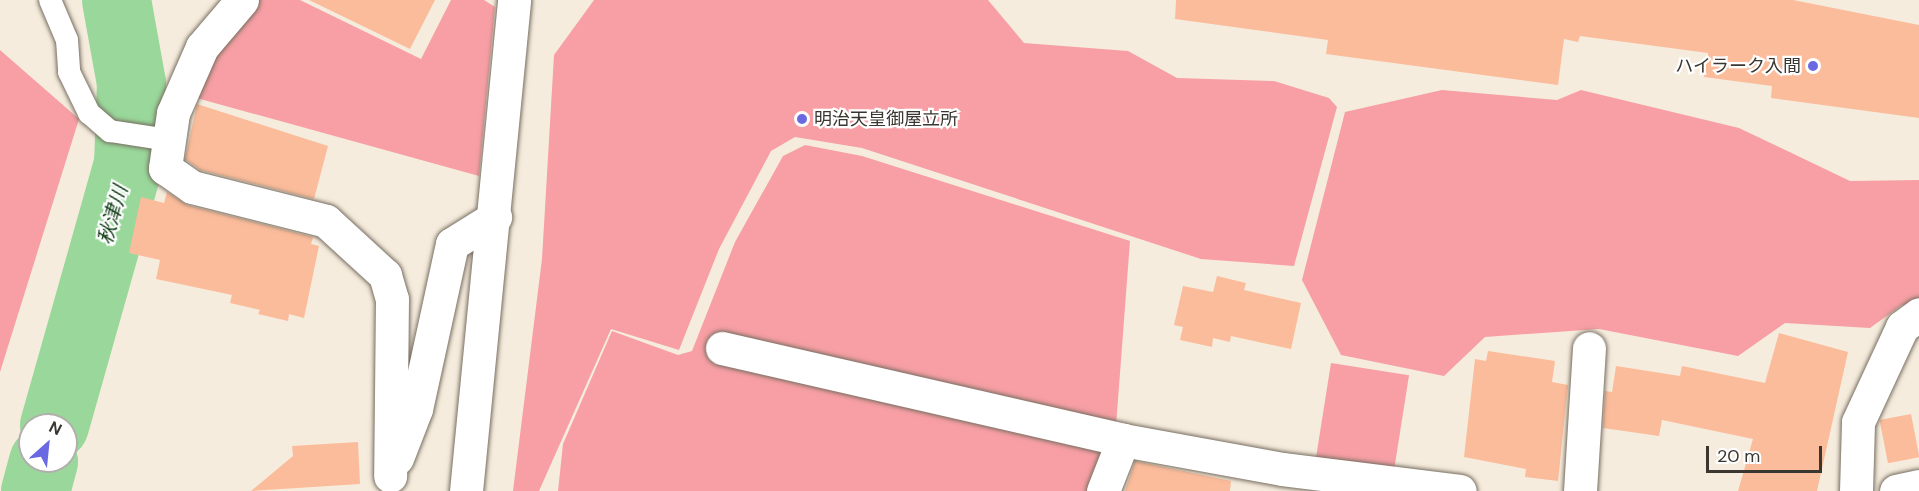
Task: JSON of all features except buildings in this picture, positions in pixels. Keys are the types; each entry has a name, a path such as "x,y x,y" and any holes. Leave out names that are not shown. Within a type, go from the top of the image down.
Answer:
{"street":[{"path":"242,0 202,47 173,113 167,139 165,168 192,186 326,220 385,275 392,299 384,484"},
{"path":"466,491 495,217 514,0"},
{"path":"384,484 417,409 452,244 495,217"},
{"path":"1856,491 1858,422 1902,327 1919,314"},
{"path":"722,348 1123,440 1282,469 1460,491"},
{"path":"1580,491 1589,348"},
{"path":"1103,491 1123,440"},
{"path":"1896,491 1919,486"}],"lane":[{"path":"50,0 67,40 69,72 89,113 110,131 167,139"}],"shaded area":[{"path":"256,0 300,0 421,59 451,0 484,0 495,7 479,176 193,97 218,40"},
{"path":"594,0 988,0 1024,43 1128,51 1177,78 1274,81 1329,98 1337,107 1294,266 1201,259 862,148 795,137 771,151 719,249 679,350 611,329 539,491 513,491 542,259 554,55"},
{"path":"0,50 79,119 0,372"},
{"path":"1442,90 1557,100 1581,90 1739,128 1850,181 1919,180 1919,307 1902,305 1870,328 1785,323 1738,356 1599,329 1485,337 1444,376 1341,355 1302,280 1345,112"},
{"path":"805,145 862,156 1130,241 1116,426 1094,491 558,491 563,444 612,331 678,355 692,351 735,242 783,156"},
{"path":"1331,363 1409,375 1394,473 1316,461"}],"waterway":[{"name":"秋津川","path":"57,413 128,164 131,83 116,0"},
{"name":"秋津川","path":"35,491 40,473"}],"place":[{"name":"ハイラーク入間","path":"1813,66"},
{"name":"明治天皇御屋立所","path":"802,119"}]}
